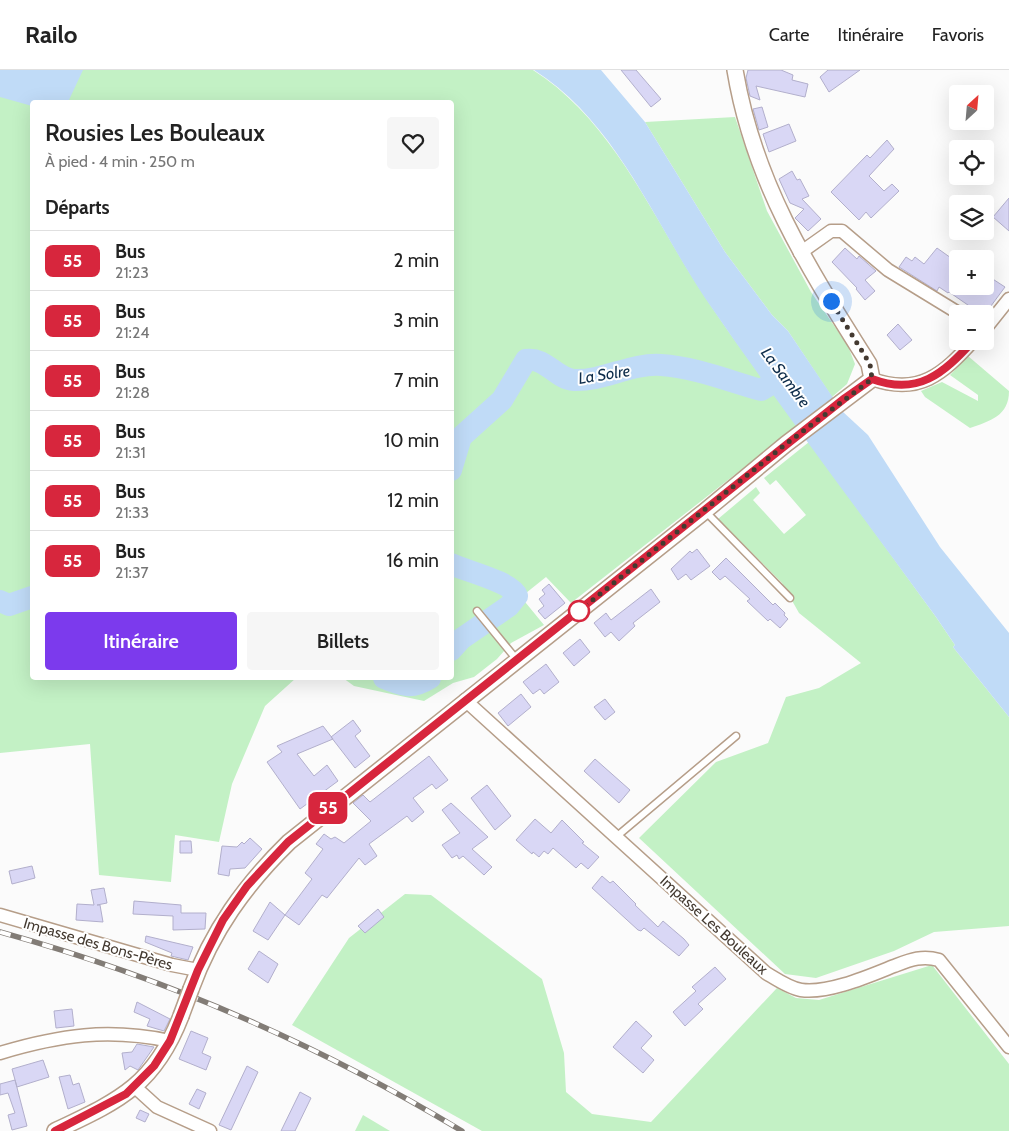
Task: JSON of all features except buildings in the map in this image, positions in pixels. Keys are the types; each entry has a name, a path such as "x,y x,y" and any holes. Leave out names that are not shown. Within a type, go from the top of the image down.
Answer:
{"street":[{"path":"735,70 746,121 758,158 785,223 800,252 870,364 872,379"},
{"path":"800,252 831,231 842,230 888,270 949,307"},
{"path":"994,318 1009,299"},
{"path":"872,379 889,385 908,386 938,374 964,350"},
{"path":"55,1131 113,1103 136,1087 154,1066 170,1041 198,970 228,912 268,862 318,816 518,660 786,444 872,379"},
{"name":"Impasse Les Bouleaux","path":"466,700 766,973 780,982 799,990 814,990 852,981 925,956 938,960 1009,1047"},
{"name":"Impasse des Bons-Pères","path":"0,915 163,963 198,970"},
{"path":"0,1053 54,1038 83,1034 140,1035 170,1041"},
{"path":"136,1087 158,1107 205,1130"}],"lane":[{"path":"705,511 790,598"},
{"path":"477,611 518,660"},
{"path":"616,837 736,736"}],"green space":[{"path":"0,70 533,70 560,90 606,139 626,167 708,301 797,426 571,603 546,577 521,597 544,625 511,643 497,659 474,677 453,683 424,701 354,686 346,680 454,680 454,100 30,100 30,680 294,680 265,706 232,784 219,842 175,835 171,882 99,875 90,744 0,753"},
{"path":"735,117 767,211 811,292 848,346 855,364 847,384 832,397 788,331 772,315 725,252 645,122"},
{"path":"968,356 1009,391 1006,406 1002,412 985,423 970,428 925,397 921,391 942,382 978,401 978,395 950,375"},
{"path":"809,442 936,617 955,645 953,647 1009,717 1009,926 934,932 894,951 816,978 785,974 639,838 716,762 768,743 786,697 819,688 861,663 799,613 782,583 718,519 756,487 760,493 753,500 784,534 806,515 776,480 770,485 764,478"},
{"path":"405,894 431,895 542,979 564,1053 566,1092 592,1114 651,1122 777,988 796,998 819,1000 932,965 1009,1064 1009,1131 482,1131 292,1025 349,938"},
{"path":"363,1115 390,1131 355,1131"}],"water":[{"path":"0,70 83,70 69,100 30,100 30,105 0,97"},
{"name":"La Sambre","path":"534,70 601,70 645,122 725,252 772,315 788,331 842,411 868,435 940,547 1009,633 1009,717 953,647 955,645 936,617 790,418 705,298 631,174 610,144 588,117 563,92"}],"waterway":[{"name":"La Solre","path":"454,460 461,437 502,400 526,360 539,362 562,376 574,380 585,380 639,367 661,365 699,371 761,390 786,375"},
{"name":"La Solre","path":"454,565 507,586 517,596 509,606 461,639 454,647"},
{"name":"La Solre","path":"0,601 9,605 30,598"},
{"name":"La Solre","path":"389,680 407,685 417,684 426,680"}],"railway":[{"path":"0,932 120,970 238,1016 352,1070 462,1131"}],"bus line":[{"name":"55","path":"55,1131 113,1103 140,1083 154,1066 170,1041 207,950 215,933 233,905 268,862 318,816 548,636 845,398 872,379 889,385 908,386 938,374 965,350"}],"route":[{"path":"579,611 786,444 872,379 870,364 831,301"}]}
